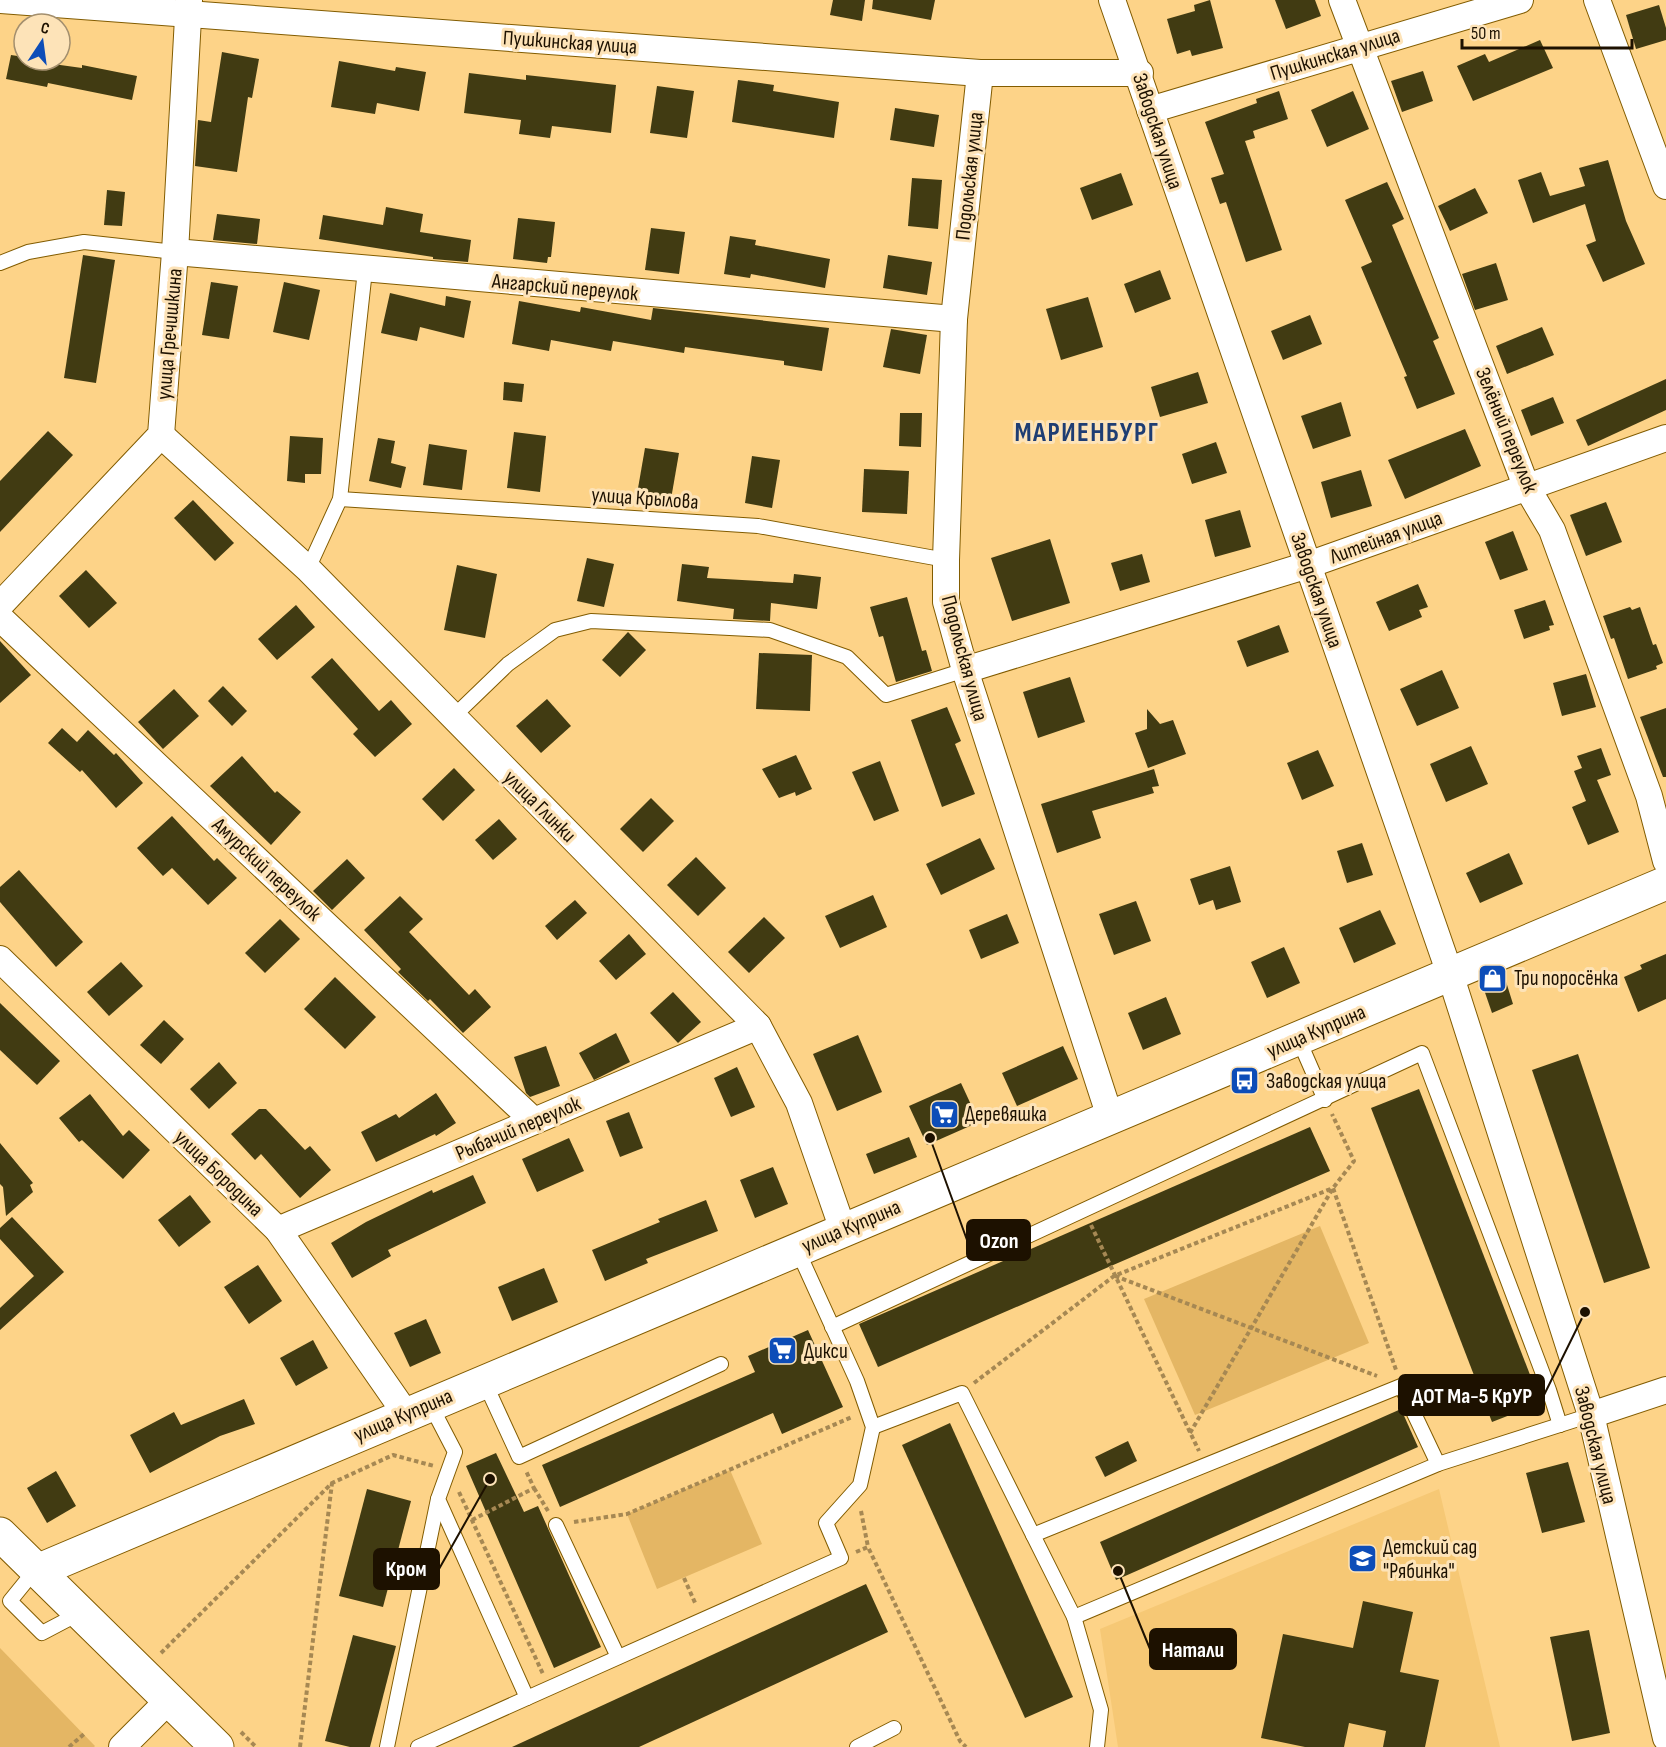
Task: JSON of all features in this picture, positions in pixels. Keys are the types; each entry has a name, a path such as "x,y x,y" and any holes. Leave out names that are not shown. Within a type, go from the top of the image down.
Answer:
{"street":[{"name":"Пушкинская улица","path":"0,0 188,6 980,73 1140,74"},
{"name":"Заводская улица","path":"1113,0 1450,974 1591,1415 1666,1738"},
{"name":"Зелёный переулок","path":"1342,0 1526,486 1552,530 1649,796 1666,861"},
{"name":"Пушкинская улица","path":"1150,110 1520,0"},
{"path":"1597,0 1666,186"},
{"name":"улица Гречишкина","path":"161,435 175,252 188,6"},
{"name":"Подольская улица","path":"980,73 954,319 946,602 965,670 1110,1117"},
{"name":"Ангарский переулок","path":"175,252 954,319"},
{"path":"0,605 161,435"},
{"name":"улица Глинки","path":"161,435 308,569 452,718 758,1026 799,1103 843,1230"},
{"name":"Литейная улица","path":"965,670 1308,565 1666,438"},
{"name":"Амурский переулок","path":"0,618 534,1121"},
{"name":"улица Куприна","path":"37,1570 1666,883"},
{"name":"улица Бородина","path":"0,959 278,1230 418,1409"},
{"name":"Рыбачий переулок","path":"278,1230 758,1026"},
{"path":"1591,1415 1666,1390"},
{"path":"0,1534 217,1747"},
{"path":"122,1747 169,1700"}],"lane":[{"path":"0,263 28,252 84,242 175,252"},
{"path":"308,569 340,498 365,270"},
{"name":"улица Крылова","path":"340,498 758,526 946,560"},
{"path":"452,718 508,664 555,630 591,621 770,630 848,657 886,695 965,670"},
{"path":"1298,1038 1325,1100"},
{"path":"832,1327 1422,1053 1549,1390 1560,1425"},
{"path":"418,1747 841,1558 826,1523 860,1485 873,1427 797,1249"},
{"path":"484,1381 519,1457 721,1364"},
{"path":"1033,1535 1401,1386 1438,1464"},
{"path":"873,1427 962,1393 1074,1617 1101,1710 1097,1747"},
{"path":"387,1747 438,1499 455,1452 418,1409"},
{"path":"1074,1617 1438,1464 1591,1415"},
{"path":"438,1499 527,1698"},
{"path":"556,1525 618,1657"},
{"path":"856,1747 894,1728"}],"path":[{"path":"1190,1433 1333,1188 1354,1161 1325,1100"},
{"path":"962,1393 1114,1276 1333,1188"},
{"path":"1333,1188 1401,1386"},
{"path":"1084,1211 1206,1465"},
{"path":"1114,1276 1401,1386"},
{"path":"519,1457 556,1525 627,1514 867,1410"},
{"path":"160,1652 332,1483 393,1455 449,1469 550,1688"},
{"path":"300,1747 332,1483"},
{"path":"472,1520 534,1488"},
{"path":"856,1490 868,1547 960,1741 966,1747"},
{"path":"841,1558 868,1547"},
{"path":"684,1578 702,1620"},
{"path":"69,1747 84,1734"}],"shaded area":[{"path":"1320,1226 1369,1343 1195,1415 1144,1299"},
{"path":"730,1470 762,1544 657,1589 627,1514"},
{"name":"Детский сад \"Рябинка\"","path":"1439,1489 1500,1747 1118,1747 1100,1629"},
{"path":"0,1648 95,1746 94,1747 0,1747"}],"building":[{"path":"833,0 865,0 862,21 830,15"},
{"path":"873,0 935,0 931,20 872,9"},
{"path":"1210,0 1223,48 1192,56 1190,50 1177,54 1167,19 1195,11 1194,5"},
{"path":"1275,0 1315,0 1321,16 1286,29"},
{"path":"1659,5 1666,28 1666,40 1636,49 1626,15"},
{"path":"1540,40 1553,68 1473,101 1457,66 1485,54 1489,62"},
{"path":"222,52 259,59 252,98 248,97 237,172 195,166 198,120 211,122"},
{"path":"11,55 12,72 72,72 72,67 82,68 82,65 137,76 132,100 48,83 47,87 6,79"},
{"path":"339,61 395,71 396,67 426,72 419,111 377,103 375,114 331,107"},
{"path":"1423,71 1433,101 1402,112 1391,81"},
{"path":"469,73 526,80 526,75 616,85 611,133 552,126 550,138 519,134 521,120 464,113"},
{"path":"738,80 774,85 773,91 839,102 834,138 732,122"},
{"path":"657,86 694,91 687,138 650,133"},
{"path":"1279,91 1288,119 1253,131 1255,138 1245,141 1282,250 1246,262 1226,202 1220,204 1211,178 1224,174 1205,122 1257,103 1256,99"},
{"path":"1353,91 1369,129 1327,147 1311,110"},
{"path":"895,108 939,115 934,147 890,140"},
{"path":"1608,160 1626,221 1645,264 1603,282 1586,245 1596,241 1585,204 1533,223 1518,180 1541,172 1550,196 1585,186 1579,168"},
{"path":"1121,173 1133,205 1092,220 1080,188"},
{"path":"912,178 942,180 938,229 908,226"},
{"path":"1387,182 1404,219 1392,225 1439,338 1433,341 1455,394 1417,409 1404,377 1407,376 1361,267 1372,262 1345,200"},
{"path":"1475,188 1488,213 1450,231 1438,206"},
{"path":"107,190 125,192 122,226 104,225"},
{"path":"386,207 423,214 420,232 471,240 468,262 433,259 433,257 319,239 323,215 383,225"},
{"path":"217,214 260,219 257,244 213,240"},
{"path":"518,218 555,222 551,257 548,257 547,263 513,259"},
{"path":"651,228 685,232 679,274 645,270"},
{"path":"730,236 756,240 755,245 830,259 825,288 751,274 750,278 724,274"},
{"path":"83,255 115,260 96,383 64,378"},
{"path":"888,255 932,262 927,295 883,288"},
{"path":"1496,263 1508,300 1475,310 1462,274"},
{"path":"1160,270 1171,299 1135,313 1124,284"},
{"path":"211,282 238,286 229,339 202,335"},
{"path":"284,282 320,290 309,340 273,332"},
{"path":"390,293 445,306 446,296 471,301 464,338 420,327 417,341 381,333"},
{"path":"1088,297 1103,347 1061,360 1046,309"},
{"path":"519,301 580,312 581,307 651,320 653,308 829,328 822,371 784,365 784,361 685,347 684,353 613,341 611,351 551,340 549,351 512,344"},
{"path":"1310,315 1322,344 1283,360 1271,331"},
{"path":"1542,327 1554,355 1507,374 1496,346"},
{"path":"891,329 927,335 920,374 883,367"},
{"path":"1198,372 1208,403 1160,417 1151,387"},
{"path":"1666,379 1666,410 1588,446 1576,420"},
{"path":"504,382 524,384 522,402 503,400"},
{"path":"1553,397 1564,423 1531,436 1521,410"},
{"path":"1341,402 1351,436 1313,449 1301,416"},
{"path":"900,413 922,413 921,447 899,446"},
{"path":"1465,429 1481,466 1405,499 1388,460"},
{"path":"48,431 73,455 0,532 0,481"},
{"path":"514,432 546,436 540,492 507,488"},
{"path":"290,436 323,438 321,474 305,474 305,483 287,481"},
{"path":"378,438 395,441 391,463 406,467 401,488 369,481"},
{"path":"1216,442 1227,473 1192,484 1182,454"},
{"path":"429,444 467,450 462,490 423,485"},
{"path":"645,448 679,453 671,499 637,494"},
{"path":"752,456 780,460 772,508 745,503"},
{"path":"864,469 909,471 907,514 862,512"},
{"path":"1361,470 1372,506 1331,518 1321,482"},
{"path":"193,500 234,543 215,561 174,518"},
{"path":"1606,502 1622,542 1586,556 1570,515"},
{"path":"1240,510 1251,547 1215,557 1205,520"},
{"path":"1513,531 1528,570 1500,580 1485,542"},
{"path":"1050,539 1070,603 1012,621 991,558"},
{"path":"1142,554 1150,582 1120,591 1111,563"},
{"path":"587,558 614,564 604,607 577,601"},
{"path":"682,564 709,567 707,578 793,583 794,574 821,577 817,609 771,603 770,621 733,619 734,609 677,601"},
{"path":"457,565 497,574 485,638 444,630"},
{"path":"86,570 117,603 89,628 59,596"},
{"path":"1418,584 1428,607 1419,610 1422,617 1389,631 1376,602"},
{"path":"907,597 922,651 926,650 932,671 896,682 883,636 879,637 870,607"},
{"path":"1545,600 1554,625 1549,626 1550,630 1524,639 1514,610"},
{"path":"296,605 315,627 277,660 258,639"},
{"path":"1630,607 1632,610 1640,607 1653,645 1656,644 1663,663 1656,666 1657,669 1628,679 1614,638 1611,639 1603,616"},
{"path":"1279,625 1289,652 1247,667 1237,641"},
{"path":"628,632 646,650 620,677 602,660"},
{"path":"0,641 31,675 0,703"},
{"path":"759,653 812,655 810,711 756,709"},
{"path":"332,658 379,711 391,700 412,724 375,757 353,734 358,729 311,677"},
{"path":"1442,670 1459,708 1417,726 1400,689"},
{"path":"1586,674 1596,707 1562,716 1553,683"},
{"path":"1070,677 1085,722 1038,738 1023,692"},
{"path":"223,686 247,711 232,726 208,701"},
{"path":"174,689 199,716 163,749 138,722"},
{"path":"547,699 571,726 541,753 516,726"},
{"path":"947,707 961,741 955,744 975,794 942,807 911,720"},
{"path":"1666,708 1666,777 1663,777 1640,717"},
{"path":"1147,709 1160,724 1173,720 1186,754 1148,768 1135,733 1147,729"},
{"path":"62,728 77,742 88,730 114,755 116,753 143,783 116,808 82,770 80,772 48,743"},
{"path":"1471,746 1488,784 1446,802 1430,764"},
{"path":"1601,748 1611,775 1597,780 1619,832 1588,845 1572,807 1586,801 1574,771 1582,768 1577,756"},
{"path":"1318,750 1334,786 1302,800 1287,763"},
{"path":"796,755 812,789 796,796 795,792 779,798 762,769"},
{"path":"242,756 275,793 277,791 301,812 271,845 210,786"},
{"path":"880,761 899,811 874,821 852,772"},
{"path":"454,768 475,790 443,821 422,799"},
{"path":"1154,769 1159,786 1152,787 1154,793 1092,811 1101,838 1057,853 1041,804"},
{"path":"651,798 674,821 643,852 620,829"},
{"path":"172,816 214,861 217,858 237,878 208,905 172,868 163,876 137,848"},
{"path":"499,819 517,839 493,860 475,840"},
{"path":"980,838 995,869 941,895 926,864"},
{"path":"1362,843 1373,875 1347,883 1337,851"},
{"path":"1509,853 1523,884 1480,903 1466,873"},
{"path":"696,857 726,888 698,916 667,885"},
{"path":"347,859 365,878 332,910 313,891"},
{"path":"1230,866 1241,902 1216,910 1213,900 1199,905 1190,879"},
{"path":"19,870 83,942 56,967 0,902 0,887"},
{"path":"873,895 887,927 840,948 825,916"},
{"path":"400,896 423,919 409,932 469,995 475,989 491,1007 463,1033 430,999 428,1001 398,972 401,969 364,930"},
{"path":"575,900 587,913 557,940 545,926"},
{"path":"1136,901 1151,941 1114,955 1099,914"},
{"path":"1380,910 1396,944 1354,963 1339,928"},
{"path":"1007,914 1019,943 981,959 969,930"},
{"path":"764,917 785,938 749,973 728,952"},
{"path":"280,919 300,939 265,973 245,953"},
{"path":"629,934 646,954 616,980 599,961"},
{"path":"1284,947 1300,983 1267,998 1251,962"},
{"path":"1666,954 1666,999 1638,1012 1624,977 1642,969 1640,965"},
{"path":"121,962 143,986 109,1016 87,992"},
{"path":"1503,972 1513,1004 1492,1013 1481,981"},
{"path":"335,977 376,1017 345,1049 304,1009"},
{"path":"673,992 701,1022 678,1043 650,1013"},
{"path":"1166,997 1181,1034 1143,1050 1128,1013"},
{"path":"0,1003 60,1061 37,1085 0,1050"},
{"path":"164,1020 184,1039 161,1064 140,1045"},
{"path":"616,1033 630,1062 594,1080 579,1053"},
{"path":"858,1035 882,1092 837,1111 813,1054"},
{"path":"546,1046 560,1086 530,1097 526,1093 514,1057"},
{"path":"1063,1046 1078,1079 1017,1106 1002,1073"},
{"path":"1578,1054 1650,1268 1604,1283 1532,1070"},
{"path":"219,1062 237,1083 209,1109 190,1089"},
{"path":"737,1067 755,1107 731,1117 714,1078"},
{"name":"Деревяшка","path":"961,1083 979,1122 927,1145 909,1106"},
{"path":"1419,1089 1541,1403 1492,1422 1371,1108"},
{"path":"436,1093 456,1123 436,1136 435,1134 376,1162 361,1132 396,1114 399,1118"},
{"path":"90,1094 123,1136 129,1130 150,1150 123,1179 82,1140 79,1142 59,1118"},
{"path":"259,1109 266,1109 305,1150 310,1146 331,1170 300,1198 261,1154 255,1160 231,1134"},
{"path":"629,1112 643,1148 620,1157 606,1121"},
{"path":"1310,1127 1330,1171 878,1367 859,1324"},
{"path":"909,1137 917,1157 874,1174 866,1154"},
{"path":"569,1138 584,1171 537,1192 522,1159"},
{"path":"0,1143 33,1183 30,1185 33,1192 6,1216 3,1187 0,1184"},
{"path":"773,1167 788,1204 755,1218 740,1180"},
{"path":"473,1175 486,1203 388,1250 391,1256 352,1278 331,1243 366,1222 432,1190 433,1193"},
{"path":"190,1195 211,1222 179,1247 158,1220"},
{"path":"706,1200 718,1231 646,1259 648,1263 605,1281 592,1250 660,1222 658,1219"},
{"path":"12,1217 64,1272 0,1330 0,1308 34,1276 0,1239 0,1228"},
{"path":"258,1265 282,1301 249,1324 224,1287"},
{"path":"544,1268 558,1302 512,1321 498,1287"},
{"path":"426,1319 441,1353 410,1367 394,1333"},
{"path":"808,1330 843,1407 782,1434 773,1413 560,1507 542,1465 755,1372 748,1356"},
{"path":"313,1340 328,1368 296,1386 280,1358"},
{"path":"244,1399 255,1424 220,1436 150,1473 130,1435 174,1412 181,1425"},
{"path":"1401,1409 1418,1447 1116,1580 1100,1542"},
{"path":"950,1423 1073,1697 1025,1718 902,1445"},
{"path":"1128,1441 1137,1461 1105,1477 1095,1457"},
{"path":"496,1453 524,1512 538,1506 601,1647 554,1668 466,1466"},
{"path":"1568,1462 1585,1522 1542,1533 1526,1473"},
{"path":"56,1471 76,1506 47,1523 27,1488"},
{"path":"367,1489 411,1501 383,1607 339,1596"},
{"path":"866,1584 888,1632 639,1747 512,1747"},
{"path":"1363,1601 1413,1612 1400,1672 1439,1680 1425,1747 1383,1747 1386,1731 1349,1723 1344,1747 1305,1747 1261,1738 1283,1634 1353,1648"},
{"path":"1589,1630 1610,1733 1572,1741 1550,1637"},
{"path":"353,1635 396,1646 370,1747 350,1747 325,1741"}],"place":[{"name":"Три поросёнка","path":"1493,978"},
{"name":"Заводская улица","path":"1245,1081"},
{"name":"Деревяшка","path":"944,1114"},
{"name":"Ozon","path":"930,1138"},
{"name":"ДОТ Ма-5 КрУР","path":"1585,1312"},
{"name":"Дикси","path":"783,1351"},
{"name":"Кром","path":"490,1479"},
{"name":"Детский сад \"Рябинка\"","path":"1362,1559"},
{"name":"Натали","path":"1118,1571"}],"district":[{"name":"МАРИЕНБУРГ","path":"1087,432"}]}
